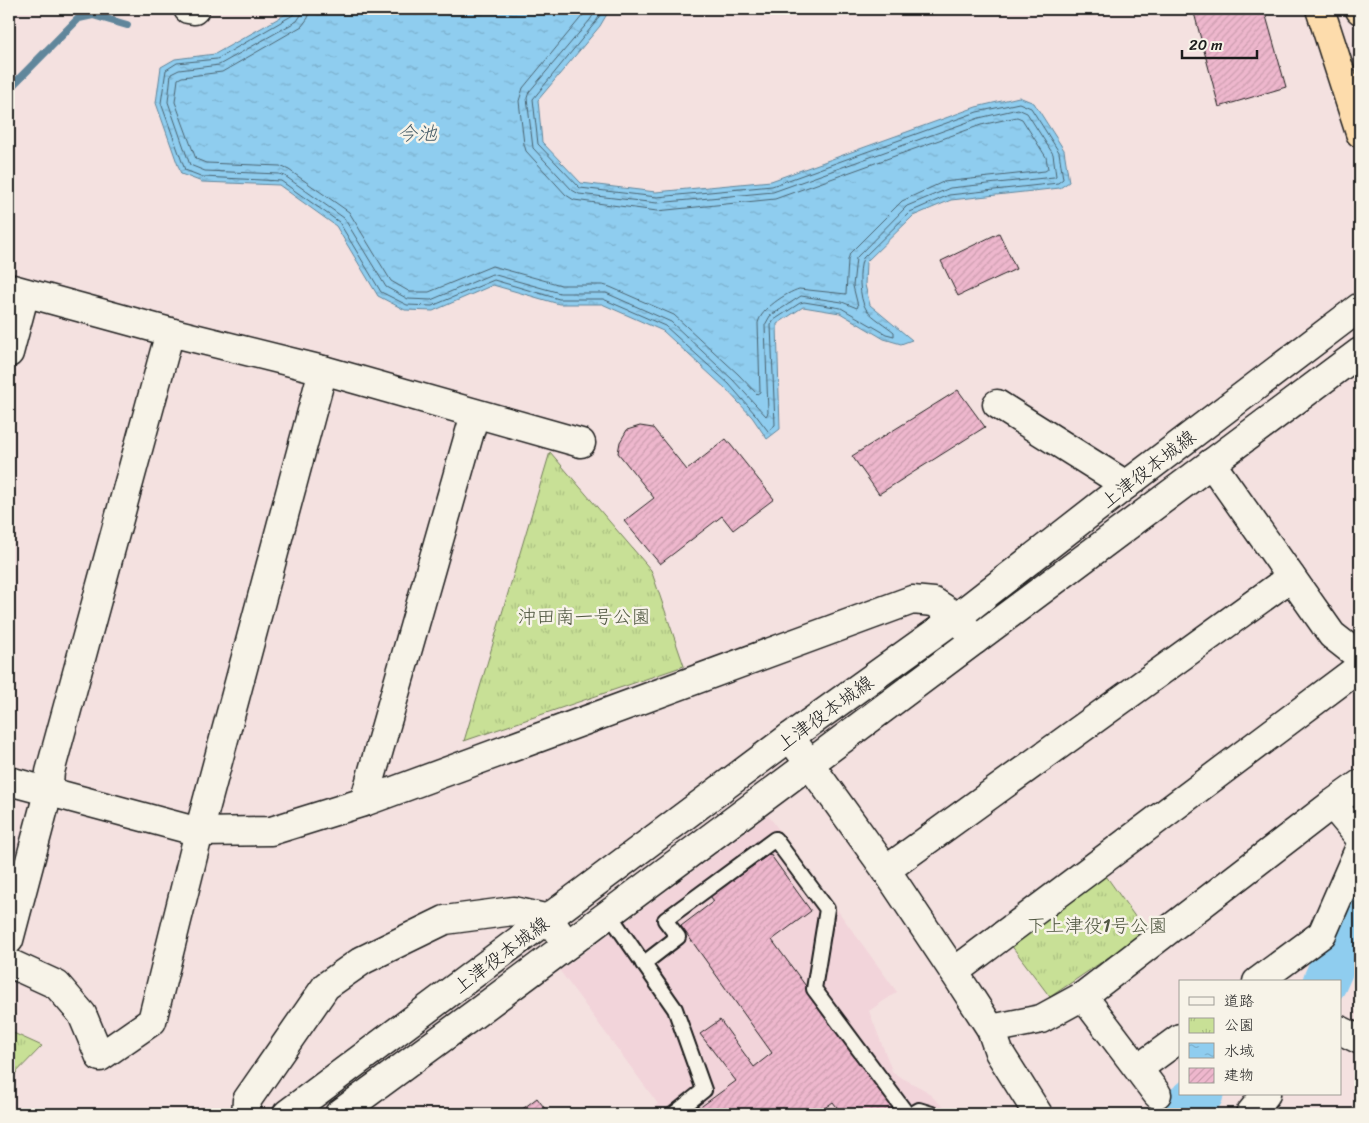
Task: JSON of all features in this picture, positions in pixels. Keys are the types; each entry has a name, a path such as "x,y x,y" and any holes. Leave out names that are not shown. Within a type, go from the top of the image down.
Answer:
{"highway":[{"path":"1320,9 1360,133"}],"street":[{"path":"188,9 195,9"},
{"path":"9,353 17,291 323,370 581,443"},
{"name":"上津役本城線","path":"287,1114 790,737 957,617 1126,485 1360,307"},
{"path":"9,940 48,792 50,772 170,332"},
{"name":"上津役本城線","path":"339,1114 568,945 1360,352"},
{"path":"9,963 57,985 82,1014 100,1057 152,1020 199,832 323,370"},
{"path":"997,404 1126,485"},
{"path":"364,802 475,414"},
{"path":"1211,463 1332,636 1360,657"},
{"path":"886,870 1291,577"},
{"path":"9,781 199,832 272,831 364,802 912,600 934,602 957,617 975,640"},
{"path":"954,972 1360,667"},
{"path":"790,737 886,870 954,972 990,1029 999,1052 1038,1114"},
{"path":"990,1029 1040,1019 1083,996 1360,784"},
{"path":"1332,804 1360,838"},
{"path":"1260,980 1322,934 1360,847"},
{"path":"246,1114 247,1100 326,986 363,960 445,920 513,911 549,919 568,945"},
{"path":"1083,996 1157,1094"},
{"path":"1342,1031 1360,1040"},
{"path":"1139,1068 1179,1039"},
{"path":"1250,1114 1264,1096"}],"lane":[{"path":"643,964 678,937 665,920 775,839 827,910 814,988 907,1114"},
{"path":"608,914 675,1009 704,1090 674,1114"},
{"path":"912,1114 919,1110 932,1114"}],"shaded area":[{"path":"768,815 897,992 869,1011 893,1073 925,1090 951,1114 645,1114 658,1104 560,971"}],"green space":[{"name":"沖田南一号公園","path":"550,452 651,570 684,666 464,741"},
{"name":"下上津役1号公園","path":"1106,876 1146,932 1050,997 1011,945"},
{"path":"9,1031 42,1046 9,1080"}],"water":[{"name":"今池","path":"295,9 610,9 600,26 538,100 542,142 581,183 656,192 771,181 976,107 1019,97 1034,103 1064,150 1069,182 1060,188 951,200 913,216 866,262 865,285 870,305 912,340 901,344 884,339 840,313 803,307 777,324 780,429 767,439 752,417 725,388 663,331 602,304 559,304 493,285 433,311 405,310 378,296 336,226 279,185 202,182 181,174 156,103 161,67 175,59 215,54"}],"building":[{"path":"1193,9 1264,9 1286,87 1219,107"},
{"path":"999,233 1016,269 958,296 941,261"},
{"path":"958,390 985,427 879,494 852,456"},
{"path":"640,426 653,428 687,470 726,439 774,499 733,530 722,516 660,564 624,521 654,498 618,453 620,442 627,430"},
{"path":"770,854 811,911 772,940 900,1114 842,1114 833,1102 816,1114 691,1114 736,1081 700,1034 720,1020 754,1067 772,1053 681,926 714,901 710,896"},
{"path":"537,1098 549,1114 516,1114"}],"waterway":[{"path":"9,89 79,18 93,15 127,25"},
{"path":"1326,980 1360,903"},
{"path":"1176,1114 1198,1096"}]}
